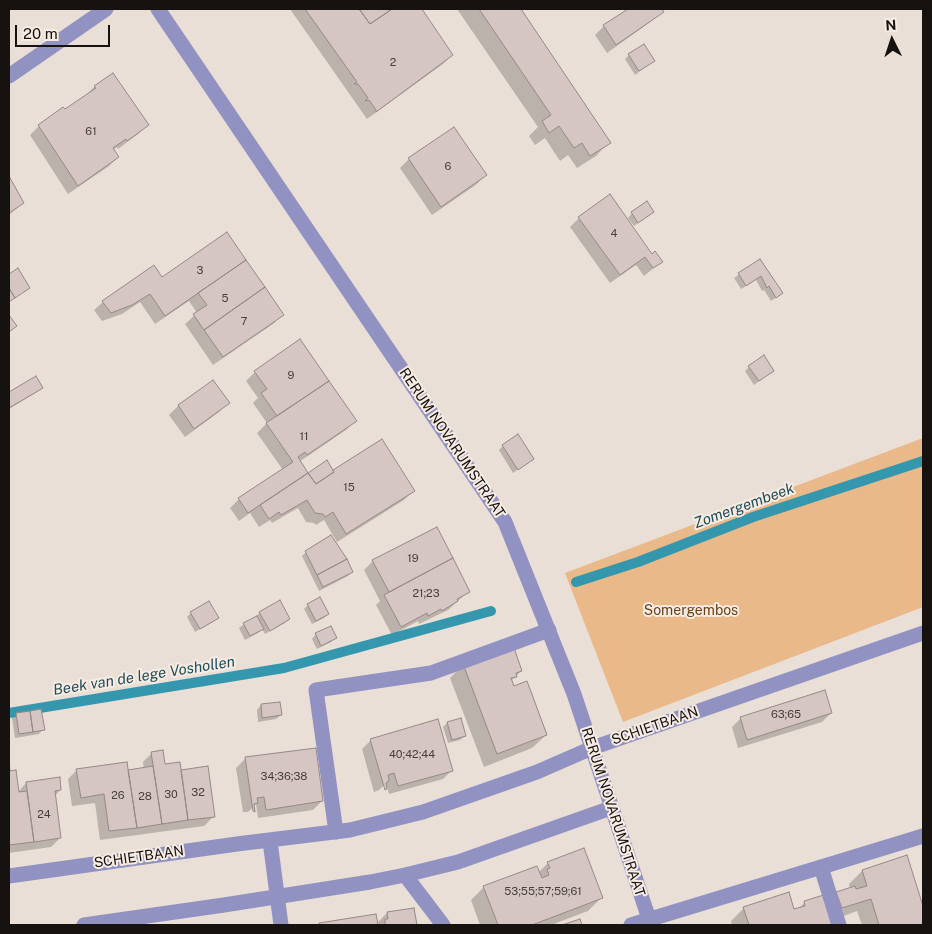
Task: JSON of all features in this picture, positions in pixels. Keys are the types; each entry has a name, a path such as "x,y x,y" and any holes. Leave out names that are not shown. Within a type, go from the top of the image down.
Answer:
{"street":[{"path":"9,76 106,9"},
{"name":"RERUM NOVARUMSTRAAT","path":"158,9 505,522 574,694 650,922"},
{"path":"336,832 316,690 431,673 548,630"},
{"name":"SCHIETBAAN","path":"9,876 336,832 423,812 537,772 592,748 923,633"},
{"path":"84,925 278,897 405,874 458,862 611,808"},
{"path":"631,925 650,922 923,836"},
{"path":"270,841 281,925"},
{"path":"821,867 839,925"},
{"path":"405,874 442,925"}],"green space":[{"name":"Somergembos","path":"923,438 923,607 623,722 565,573"}],"building":[{"path":"305,9 359,9 370,24 392,9 422,9 453,55 376,112 369,100 365,101 368,98 358,84 354,84 357,82"},
{"path":"359,9 392,9 370,24"},
{"path":"479,9 521,9 611,143 590,156 582,143 574,148 559,126 549,133 542,121 551,115"},
{"path":"628,9 662,9 664,12 616,45 603,25"},
{"path":"644,44 655,61 639,71 628,54"},
{"path":"113,73 149,125 127,141 126,139 113,148 119,157 78,186 38,125 63,107 65,109 96,88 94,86"},
{"path":"454,127 487,175 441,207 408,158"},
{"path":"9,176 24,203 9,213"},
{"path":"610,194 652,254 655,251 663,262 653,268 645,257 620,275 578,217"},
{"path":"647,201 654,212 638,223 631,212"},
{"path":"227,232 246,260 165,316 150,294 132,305 111,313 102,301 154,265 162,277"},
{"path":"760,259 783,293 776,298 769,286 767,288 761,276 746,286 738,273"},
{"path":"246,260 265,287 204,330 193,314 207,305 198,293"},
{"path":"18,268 30,288 15,298 9,288 9,274"},
{"path":"265,287 284,315 223,357 204,330"},
{"path":"9,288 15,298 9,302"},
{"path":"9,315 17,326 9,332"},
{"path":"300,339 329,381 277,416 261,393 267,389 254,371"},
{"path":"764,355 774,371 759,381 748,366"},
{"path":"36,376 43,388 9,408 9,392"},
{"path":"213,380 230,403 194,429 178,405"},
{"path":"329,381 357,421 307,455 305,452 298,457 308,473 248,513 238,498 293,462 266,423"},
{"path":"518,434 534,459 518,470 502,445"},
{"path":"382,439 415,491 346,534 333,512 325,517 323,514 315,513 307,500 281,515 279,512 269,519 260,505 308,473 316,484 334,472 333,470"},
{"path":"327,460 334,472 316,484 308,473"},
{"path":"437,527 453,558 389,592 372,560"},
{"path":"331,535 347,559 317,575 305,551"},
{"path":"453,558 470,592 457,599 458,601 442,611 441,609 428,616 427,613 401,627 384,595"},
{"path":"347,559 353,572 323,587 317,575"},
{"path":"320,597 329,614 316,621 307,604"},
{"path":"280,600 290,619 270,631 259,612"},
{"path":"209,601 219,618 200,629 190,612"},
{"path":"257,616 264,629 250,636 243,623"},
{"path":"331,626 337,638 321,646 315,633"},
{"path":"513,645 522,671 516,673 517,677 511,678 514,686 527,681 547,735 497,754 463,664"},
{"path":"825,690 832,713 747,740 740,717"},
{"path":"280,702 282,715 262,718 261,704"},
{"path":"41,709 45,730 33,732 30,711"},
{"path":"30,711 33,732 19,734 16,713"},
{"path":"461,718 466,736 452,740 447,722"},
{"path":"438,719 453,771 398,786 394,773 388,775 389,781 386,783 387,789 385,790 370,739"},
{"path":"316,748 323,801 266,810 264,797 257,798 258,803 254,804 255,812 253,811 245,757"},
{"path":"163,750 165,764 180,762 188,820 162,824 151,752"},
{"path":"127,762 137,828 109,831 104,794 81,798 76,769"},
{"path":"153,766 162,824 137,828 128,770"},
{"path":"208,766 215,817 188,820 181,770"},
{"path":"16,770 19,792 27,791 34,842 9,845 9,771"},
{"path":"60,777 61,790 55,791 61,838 34,842 26,782"},
{"path":"584,848 603,898 532,925 498,925 483,886 537,866 542,878 549,875 547,869 550,868 547,862"},
{"path":"907,855 923,906 923,925 879,925 871,899 842,908 836,892 855,886 856,889 867,886 862,870"},
{"path":"789,892 794,909 805,906 804,901 827,894 836,925 749,925 743,907"},
{"path":"414,908 417,925 385,925 385,919 388,919 387,912"},
{"path":"376,914 378,925 319,925 319,923"},
{"path":"580,919 582,925 562,925"}],"waterway":[{"name":"Zomergembeek","path":"576,582 638,562 753,517 923,461"},
{"name":"Beek van de lege Voshollen","path":"9,713 284,668 491,611"}]}
